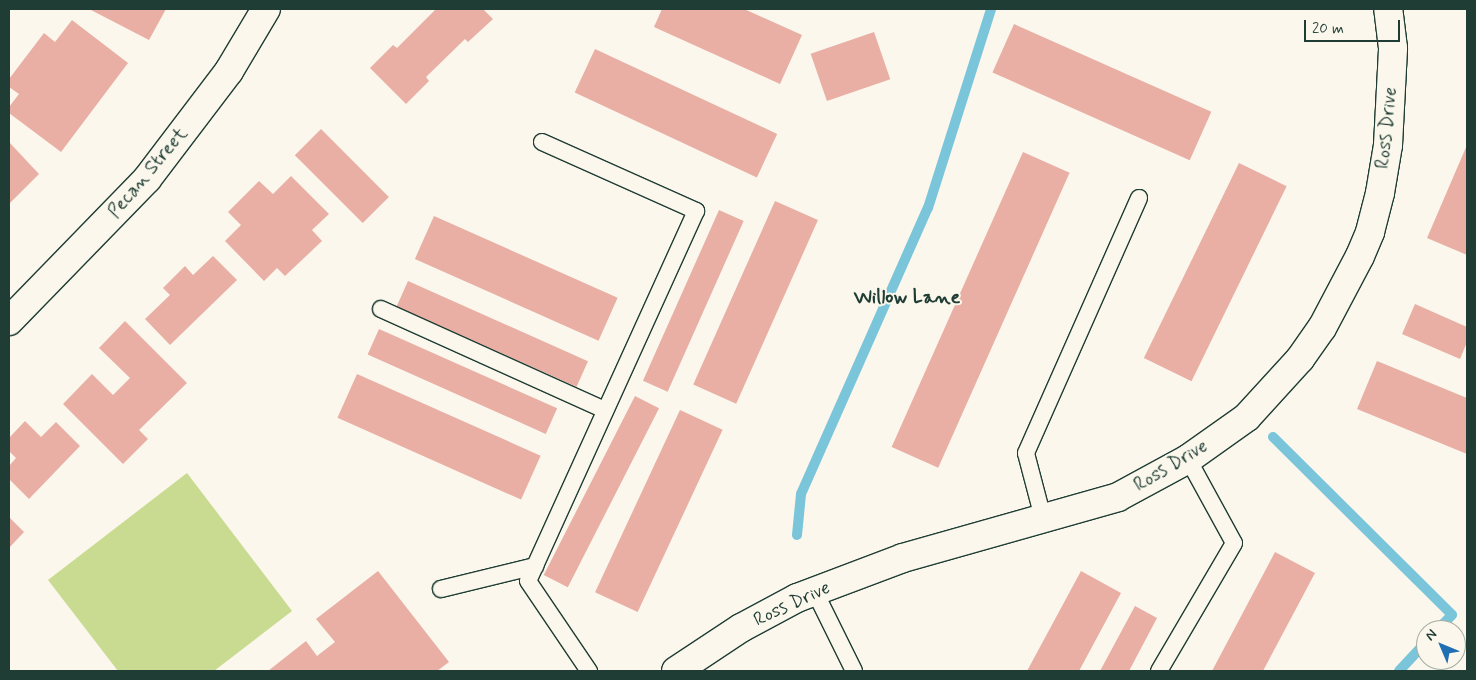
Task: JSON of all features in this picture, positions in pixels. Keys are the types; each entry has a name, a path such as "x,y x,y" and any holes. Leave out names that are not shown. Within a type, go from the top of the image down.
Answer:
{"street":[{"name":"Pecan Street","path":"9,320 147,179 229,71 266,9"},
{"name":"Ross Drive","path":"676,671 741,628 815,592 903,558 1118,497 1188,459 1247,417 1300,359 1322,328 1360,256 1380,193 1388,145 1393,48 1388,9"}],"lane":[{"path":"542,142 696,210 528,581 589,671"},
{"path":"1043,518 1026,453 1139,198"},
{"path":"381,309 605,410"},
{"path":"1159,671 1234,543 1188,459"},
{"path":"441,589 535,566"},
{"path":"815,592 854,671"}],"green space":[{"path":"187,473 292,611 214,671 118,671 48,580"}],"building":[{"path":"89,9 166,9 149,40"},
{"path":"434,9 483,9 493,19 468,42 465,39 426,77 429,81 406,104 370,68 393,45 397,48"},
{"path":"662,9 744,9 802,35 780,84 654,27"},
{"path":"72,20 128,63 61,152 9,113 9,107 19,94 9,87 9,79 44,33 55,42"},
{"path":"1014,24 1211,112 1190,160 992,72"},
{"path":"874,32 890,79 827,101 811,54"},
{"path":"595,49 777,134 757,177 575,93"},
{"path":"321,129 389,197 363,223 295,155"},
{"path":"9,142 39,174 9,204"},
{"path":"1467,145 1467,255 1427,238"},
{"path":"1023,152 1070,173 938,468 892,447"},
{"path":"1239,163 1287,186 1192,381 1144,358"},
{"path":"291,176 329,214 312,230 322,241 285,276 277,268 264,281 225,241 241,225 228,212 259,181 273,194"},
{"path":"775,201 818,220 736,404 693,385"},
{"path":"719,210 744,221 668,392 643,381"},
{"path":"434,216 618,298 599,341 415,259"},
{"path":"213,256 237,280 170,345 145,319 170,295 163,288 185,266 193,275"},
{"path":"408,281 588,361 577,387 397,307"},
{"path":"1415,304 1467,327 1467,342 1460,359 1402,334"},
{"path":"125,321 187,383 139,430 148,439 123,464 63,404 92,374 113,395 130,378 99,348"},
{"path":"379,329 557,408 546,434 368,355"},
{"path":"1377,361 1467,398 1467,454 1357,409"},
{"path":"357,374 541,456 521,500 337,418"},
{"path":"635,396 659,408 568,587 544,575"},
{"path":"680,410 723,430 638,612 595,592"},
{"path":"25,421 41,437 56,422 80,446 29,499 9,479 9,466 16,458 9,451 9,438"},
{"path":"9,517 24,532 9,548"},
{"path":"1275,552 1315,573 1263,671 1212,671"},
{"path":"378,571 449,662 437,671 268,671 306,641 317,656 335,642 316,619"},
{"path":"1081,571 1121,593 1079,671 1027,671"},
{"path":"1135,606 1157,618 1129,671 1100,671"}],"waterway":[{"path":"797,535 801,494 928,208 991,9"},
{"path":"1273,437 1452,615 1447,620"},
{"path":"1399,671 1416,653"}],"district":[{"name":"Willow Lane","path":"907,297"}]}
